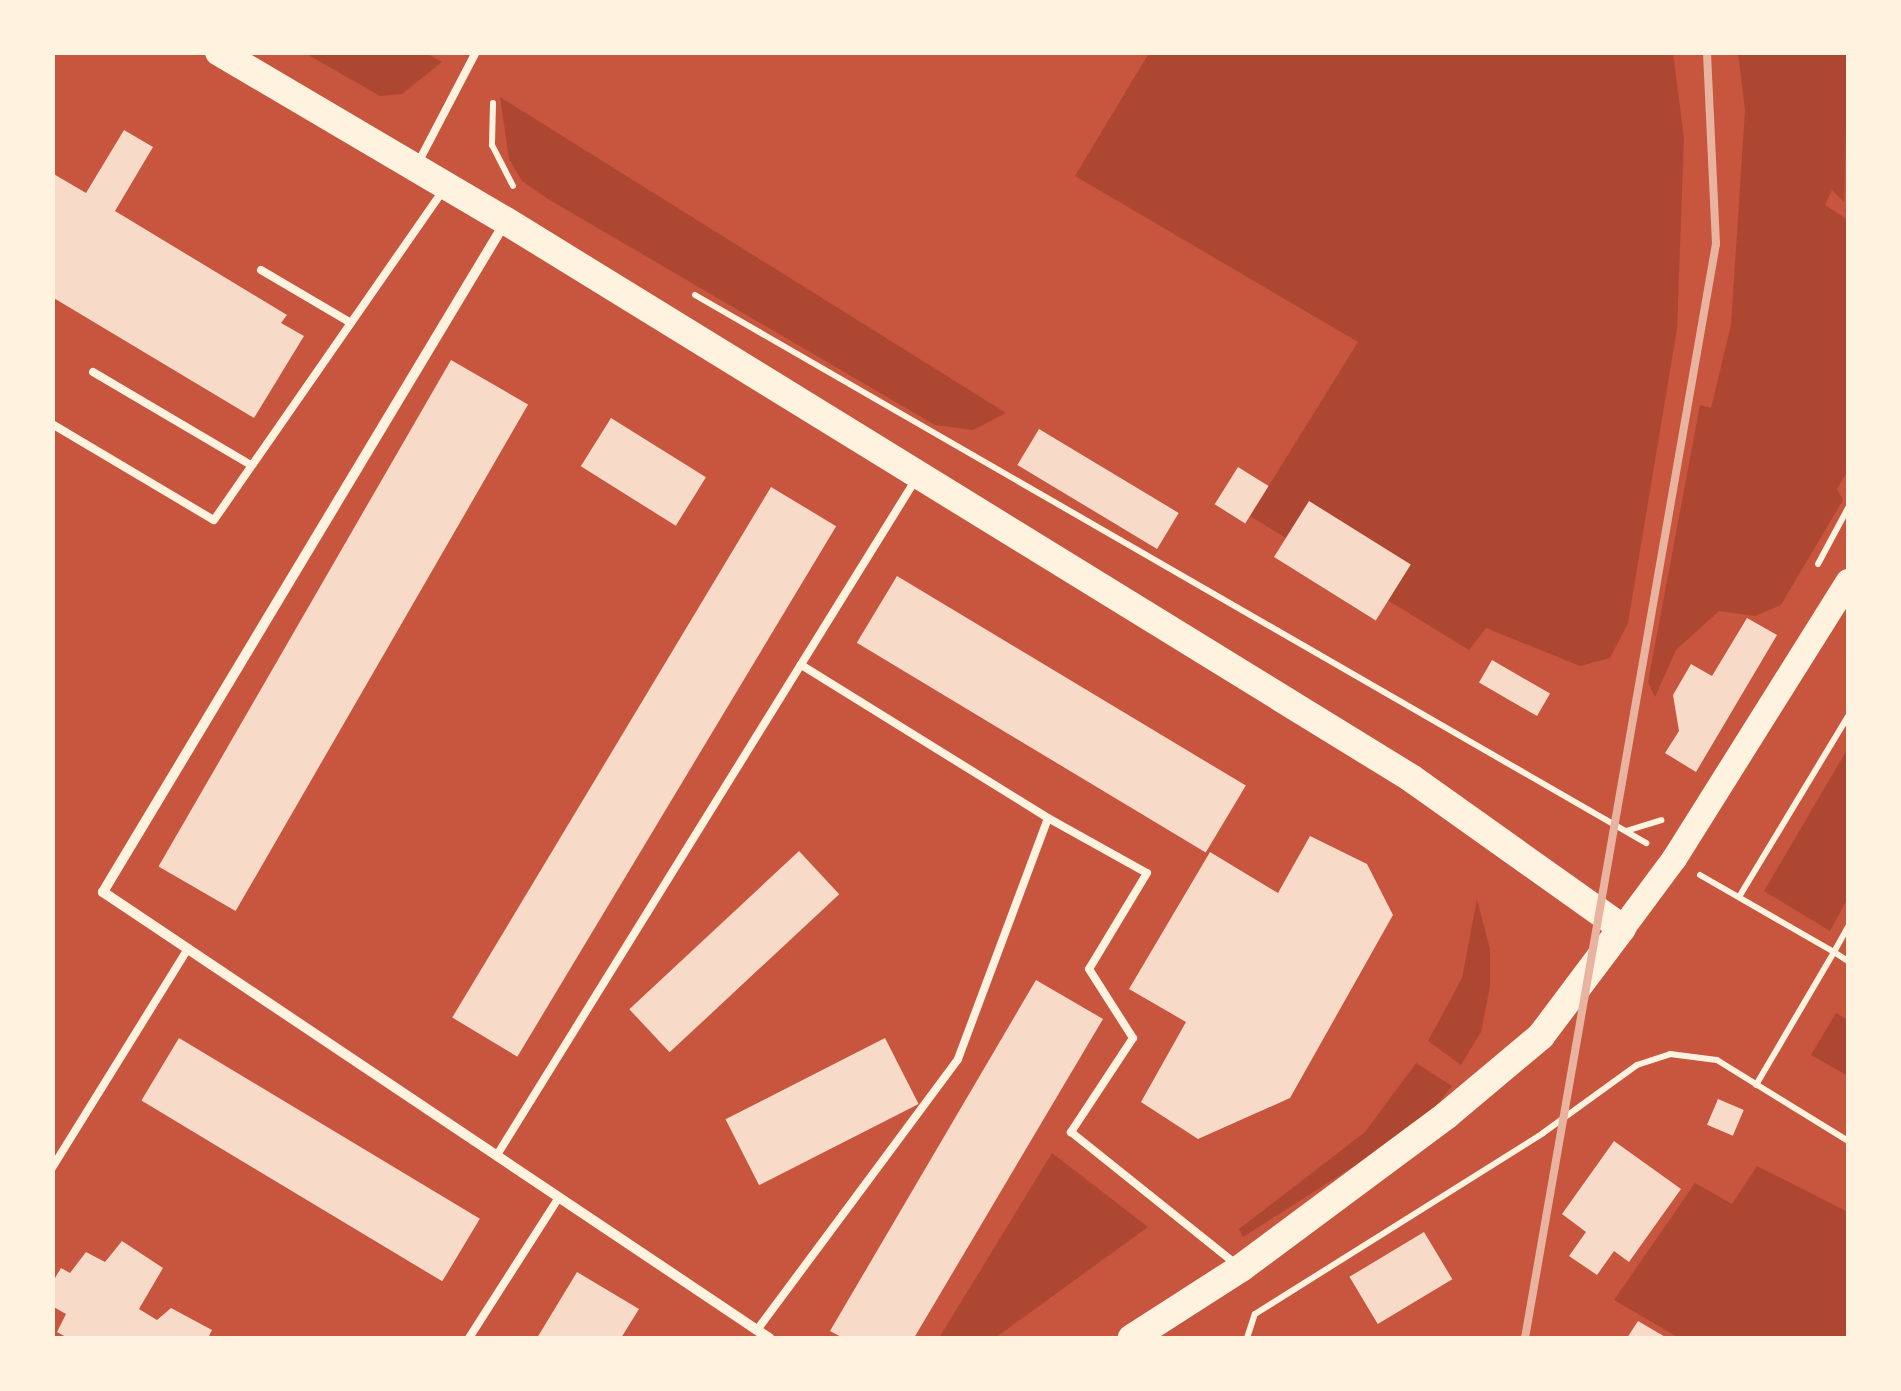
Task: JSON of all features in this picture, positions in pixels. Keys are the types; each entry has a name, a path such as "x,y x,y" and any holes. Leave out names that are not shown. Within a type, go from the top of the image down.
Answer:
{"highway":[{"path":"219,52 506,221 1411,778 1622,928 1541,1036 1448,1116 1240,1268 1132,1338"}],"main road":[{"path":"1622,928 1674,858 1848,580"}],"street":[{"path":"506,221 103,892 769,1338"}],"lane":[{"path":"416,168 476,52"},
{"path":"52,424 214,520 446,188"},
{"path":"261,270 350,323"},
{"path":"93,372 252,466"},
{"path":"497,1156 918,475"},
{"path":"801,665 1048,818 1147,873 1089,969 1133,1038 1072,1132 1240,1268"},
{"path":"757,1330 958,1059 1048,818"},
{"path":"52,1168 188,949"},
{"path":"469,1338 559,1197"}],"path":[{"path":"492,103 492,145 511,185 528,195"},
{"path":"682,287 1848,961"},
{"path":"1739,897 1848,716"},
{"path":"1756,1085 1848,927"},
{"path":"1247,1338 1255,1314 1543,1133 1637,1065 1670,1054 1716,1060 1848,1140"}],"shaded area":[{"path":"305,53 426,53 442,62 402,94 380,96"},
{"path":"1149,53 1673,53 1684,138 1677,329 1628,623 1610,658 1580,666 1486,628 1469,650 1250,516 1358,342 1075,176"},
{"path":"1738,53 1848,54 1844,202 1832,190 1825,205 1848,220 1848,471 1837,489 1843,500 1781,605 1755,616 1719,611 1676,650 1655,697 1648,682 1700,405 1711,408 1731,325 1745,110"},
{"path":"500,97 1006,413 973,430 935,425 548,199 522,181 509,159"},
{"path":"1848,748 1848,898 1830,931 1764,891"},
{"path":"1477,899 1490,949 1490,987 1481,1032 1461,1065 1428,1041 1462,978"},
{"path":"1836,1013 1848,1020 1848,1076 1811,1055"},
{"path":"1416,1063 1452,1086 1423,1122 1243,1237 1239,1229 1365,1132"},
{"path":"1052,1153 1148,1227 995,1338 939,1338"},
{"path":"1757,1166 1848,1212 1848,1338 1679,1338 1614,1300 1695,1183 1732,1204"}],"building":[{"path":"124,130 153,147 115,211 287,315 281,323 304,336 254,418 52,297 52,173 86,193"},
{"path":"451,360 528,404 236,911 159,867"},
{"path":"611,418 706,477 676,526 581,466"},
{"path":"1039,429 1179,513 1157,549 1017,465"},
{"path":"1238,467 1269,486 1245,523 1215,504"},
{"path":"771,487 836,526 517,1057 452,1018"},
{"path":"1309,501 1411,565 1376,621 1274,557"},
{"path":"897,576 1246,786 1206,852 857,643"},
{"path":"1747,618 1777,635 1696,772 1665,753 1679,731 1673,695 1691,664 1712,676"},
{"path":"1492,660 1550,693 1537,716 1479,683"},
{"path":"1310,836 1367,864 1393,915 1290,1098 1198,1139 1141,1102 1186,1022 1129,989 1210,852 1278,893"},
{"path":"799,851 839,894 670,1052 629,1009"},
{"path":"1036,980 1103,1019 914,1338 843,1338 830,1331"},
{"path":"179,1038 480,1219 442,1281 141,1101"},
{"path":"885,1038 919,1104 759,1185 726,1119"},
{"path":"1718,1099 1744,1110 1733,1136 1707,1125"},
{"path":"1614,1141 1681,1189 1629,1262 1614,1251 1597,1275 1569,1256 1586,1232 1562,1214"},
{"path":"1424,1232 1452,1279 1378,1324 1349,1277"},
{"path":"122,1241 163,1268 139,1309 157,1320 171,1308 212,1330 208,1338 68,1338 57,1332 66,1314 52,1306 52,1283 61,1268 70,1273 86,1252 105,1262"},
{"path":"577,1272 639,1309 621,1338 537,1338"},
{"path":"1638,1321 1667,1338 1627,1338"}],"railway":[{"path":"1525,1338 1716,244 1707,52"}]}
